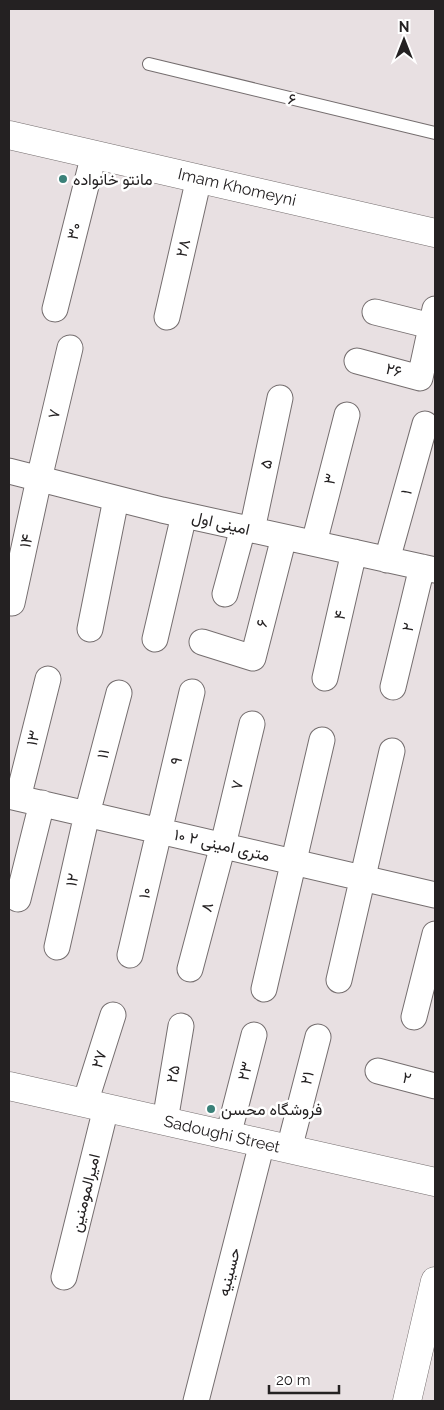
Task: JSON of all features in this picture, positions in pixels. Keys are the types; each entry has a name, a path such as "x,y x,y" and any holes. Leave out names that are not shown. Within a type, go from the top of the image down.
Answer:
{"street":[{"name":"Imam Khomeyni","path":"9,134 435,233"},
{"name":"۳۰","path":"55,309 94,154"},
{"name":"۲۸","path":"167,317 199,178"},
{"path":"375,312 433,318"},
{"name":"۲۶","path":"357,361 420,378 433,318"},
{"name":"۷","path":"39,479 70,348"},
{"name":"۵","path":"247,529 280,398"},
{"name":"۳","path":"314,543 347,416"},
{"name":"۱","path":"387,560 425,424"},
{"name":"امینی اول","path":"9,471 184,515 429,569"},
{"name":"۱۴","path":"12,603 39,479"},
{"path":"90,629 116,499"},
{"path":"154,639 184,515"},
{"path":"226,594 247,529"},
{"name":"۶","path":"202,642 253,658 284,537"},
{"name":"۴","path":"325,678 354,552"},
{"name":"۲","path":"393,687 429,569"},
{"name":"۱۳","path":"13,797 48,679"},
{"name":"۹","path":"160,831 192,692"},
{"name":"۱۱","path":"87,814 119,693"},
{"name":"۷","path":"223,845 252,724"},
{"path":"264,989 322,740"},
{"path":"339,980 361,877 392,751"},
{"name":"۱۰ متری امینی ۲","path":"13,797 435,894"},
{"path":"18,899 42,803"},
{"name":"۱۲","path":"57,947 87,814"},
{"name":"۱۰","path":"130,955 160,831"},
{"name":"۸","path":"190,969 223,845"},
{"path":"414,1016 435,934"},
{"name":"۲۷","path":"95,1106 113,1015"},
{"name":"۲۵","path":"165,1121 181,1026"},
{"name":"۲۳","path":"228,1136 254,1035"},
{"name":"۲۱","path":"288,1149 318,1037"},
{"name":"۲","path":"378,1071 435,1086"},
{"name":"Sadoughi Street","path":"9,1086 435,1182"},
{"name":"امیرالمومنین","path":"64,1277 95,1106"},
{"name":"حسینیه","path":"196,1401 262,1143"},
{"path":"407,1401 432,1312 435,1281"}],"lane":[{"name":"۶","path":"148,64 435,133"}],"place":[{"name":"مانتو خانواده","path":"63,179"},
{"name":"فروشگاه محسن","path":"211,1109"}]}
